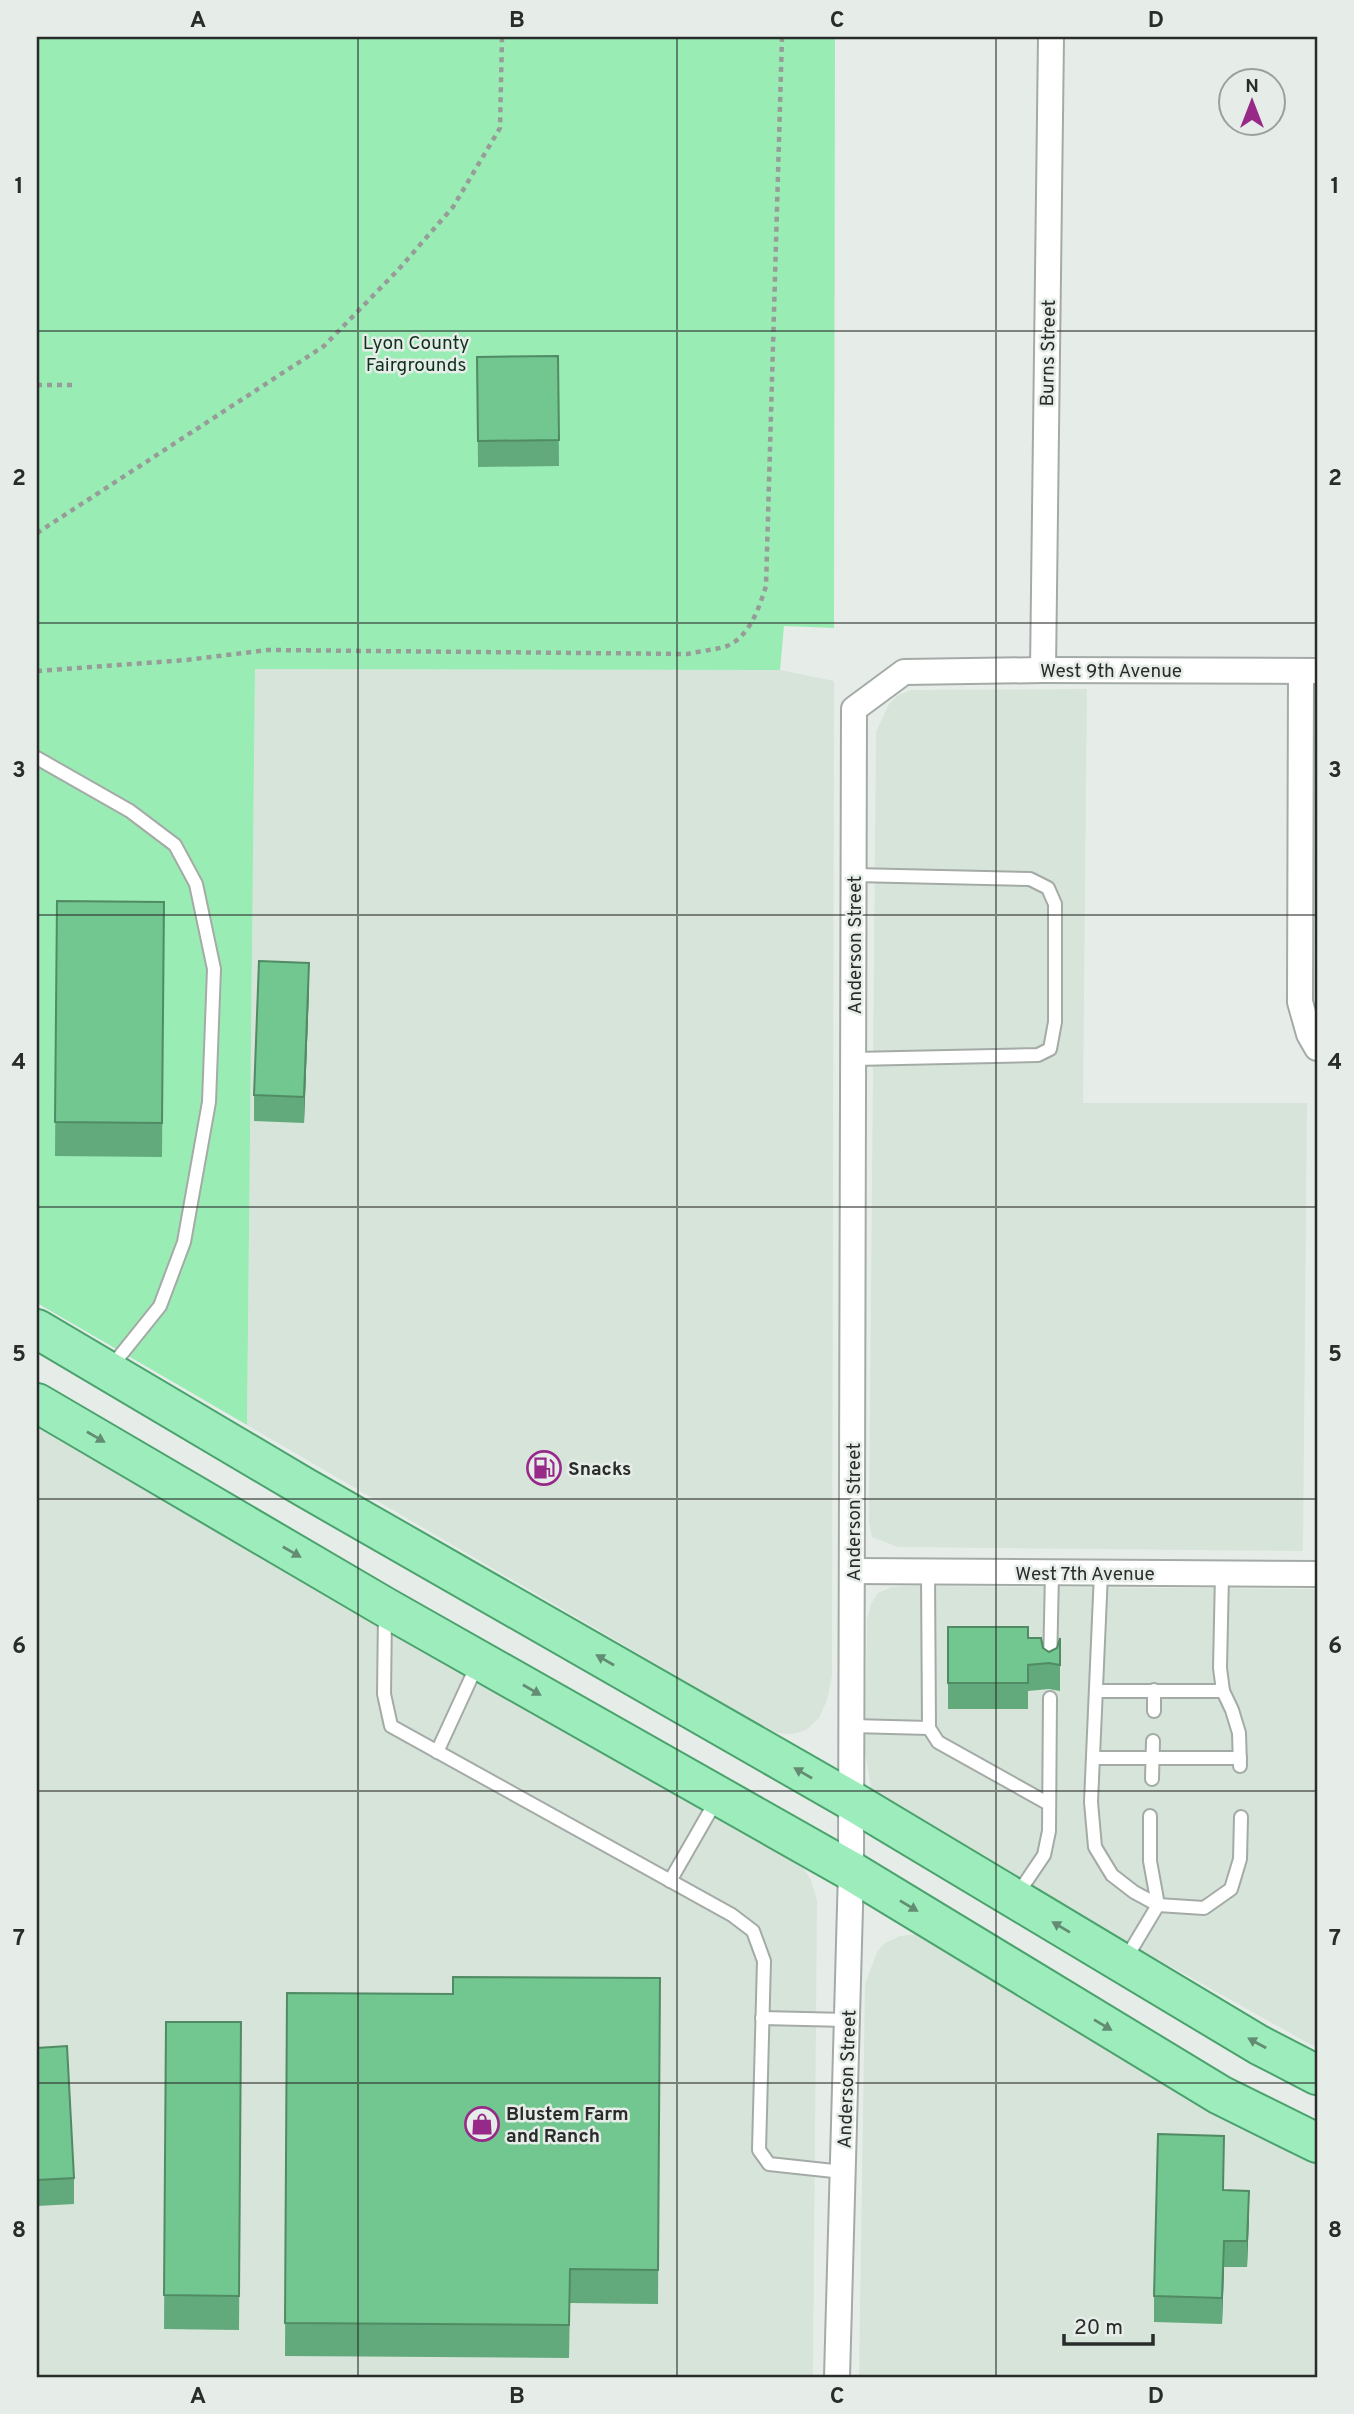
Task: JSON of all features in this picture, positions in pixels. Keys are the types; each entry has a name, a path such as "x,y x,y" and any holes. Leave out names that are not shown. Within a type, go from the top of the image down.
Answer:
{"main road":[{"path":"37,1329 304,1487 852,1801 1259,2045 1317,2075"},
{"path":"37,1403 385,1607 851,1871 1220,2095 1317,2144"}],"street":[{"name":"Burns Street","path":"1043,670 1051,37"},
{"name":"West 9th Avenue","path":"904,672 1309,671"},
{"path":"1309,671 1300,1002 1309,1034 1317,1048"},
{"name":"Anderson Street","path":"837,2377 852,1801 854,709 904,672"},
{"name":"West 7th Avenue","path":"853,1571 1317,1574"}],"lane":[{"path":"37,758 130,811 176,845 196,884 214,969 209,1102 184,1242 160,1306 108,1370"},
{"path":"854,875 1030,879 1048,888 1055,904 1055,1022 1050,1049 1038,1055 854,1059"},
{"path":"928,1572 929,1728 937,1742 1049,1804"},
{"path":"1050,1669 1052,1573"},
{"path":"1101,1573 1091,1802 1095,1847 1112,1875 1134,1892 1158,1905 1204,1908 1231,1889 1240,1859 1241,1817"},
{"path":"1093,1758 1240,1762 1239,1733 1223,1691 1220,1668 1222,1574"},
{"path":"385,1607 384,1694 391,1726 732,1914 753,1931 764,1961 759,2150 769,2164 843,2172"},
{"path":"437,1752 479,1660"},
{"path":"1154,1690 1154,1711"},
{"path":"1096,1691 1223,1691"},
{"path":"1015,1899 1044,1855 1049,1831 1050,1698"},
{"path":"852,1726 929,1728"},
{"path":"1152,1779 1153,1741"},
{"path":"670,1881 718,1796"},
{"path":"1123,1963 1158,1905 1150,1861 1150,1816"},
{"path":"762,2018 847,2020"}],"path":[{"path":"37,533 324,346 398,270 453,207 500,128 502,37"},
{"path":"37,671 268,650 687,654 729,645 744,632 758,613 766,586 782,37"},
{"path":"37,385 78,385"}],"shaded area":[{"path":"255,669 780,670 834,681 832,1676 827,1700 819,1718 806,1730 792,1734 778,1733 761,1725 247,1425"},
{"path":"1087,689 1083,1103 1307,1103 1303,1551 898,1547 872,1537 869,1522 876,732 889,704 897,696 911,690"},
{"path":"37,1422 783,1853 804,1869 811,1880 817,1901 813,2377 37,2377"},
{"path":"892,1587 1317,1589 1317,2048 1093,1923 884,1801 871,1788 865,1752 867,1619 871,1604 878,1593"},
{"path":"917,1934 935,1939 1317,2161 1317,2377 859,2377 865,1984 877,1952 885,1943 900,1936"}],"green space":[{"name":"Lyon County Fairgrounds","path":"37,37 835,37 834,628 784,626 780,670 255,669 247,1425 37,1303"}],"building":[{"path":"558,356 559,440 478,441 477,357"},
{"path":"57,901 164,902 162,1123 55,1122"},
{"path":"259,961 309,963 304,1097 254,1095"},
{"path":"948,1627 1028,1627 1028,1638 1041,1638 1043,1648 1049,1652 1057,1648 1060,1638 1060,1665 1028,1665 1028,1683 948,1683"},
{"path":"453,1977 660,1978 658,2270 570,2269 569,2325 285,2323 287,1993 453,1994"},
{"path":"166,2022 241,2022 239,2296 164,2295"},
{"path":"67,2046 74,2178 37,2180 37,2048"},
{"path":"1158,2134 1224,2136 1223,2190 1249,2191 1247,2241 1224,2241 1222,2298 1154,2296"}],"place":[{"name":"Snacks","path":"544,1468"},
{"name":"Blustem Farm and Ranch","path":"482,2124"}]}
